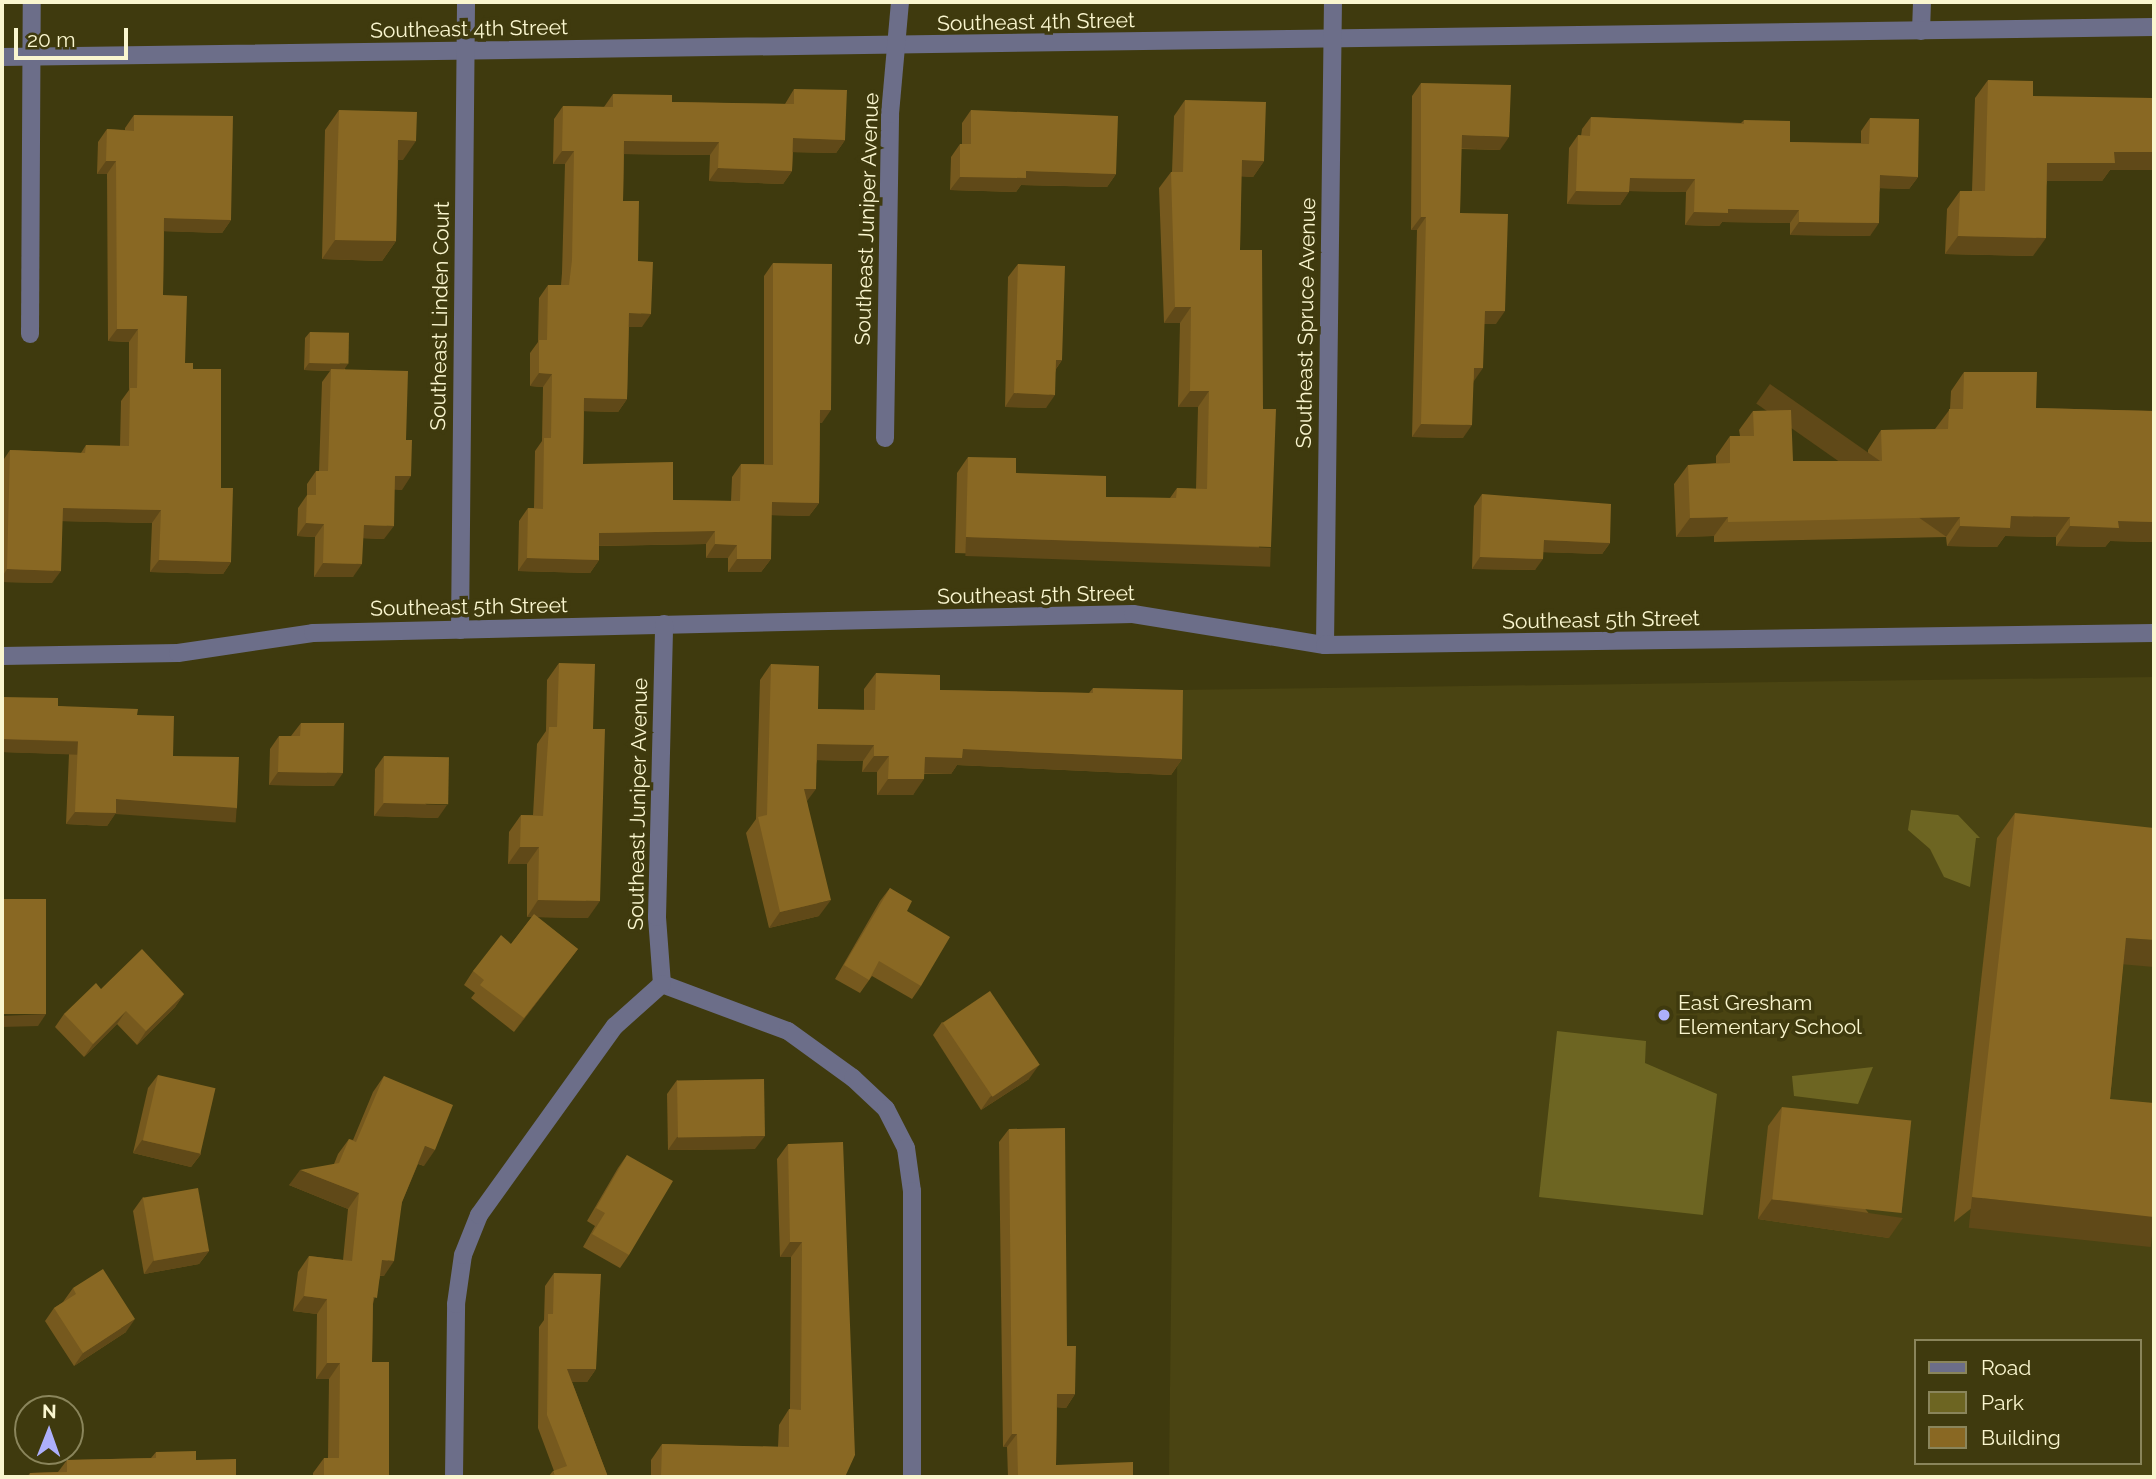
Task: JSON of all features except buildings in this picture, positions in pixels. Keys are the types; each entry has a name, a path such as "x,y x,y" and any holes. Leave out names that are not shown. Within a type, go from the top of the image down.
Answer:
{"street":[{"path":"30,334 32,2"},
{"name":"Southeast Linden Court","path":"460,630 466,2"},
{"name":"Southeast Juniper Avenue","path":"885,438 890,114 900,2"},
{"name":"Southeast Spruce Avenue","path":"1325,645 1333,2"},
{"path":"1921,31 1922,2"},
{"name":"Southeast 4th Street","path":"2,57 897,47 2154,27"},
{"name":"Southeast 5th Street","path":"2,656 178,653 313,634 1133,614 1325,645 2154,633"},
{"name":"Southeast Juniper Avenue","path":"662,984 657,917 664,624"},
{"path":"454,1477 456,1304 463,1255 479,1216 615,1026 662,984 788,1031 853,1078 891,1119 905,1148 912,1191 912,1477"}],"shaded area":[{"name":"East Gresham Elementary School","path":"2154,677 2154,1477 1169,1477 1178,690"}],"green space":[{"path":"1911,810 1958,815 1980,838 1976,838 1970,887 1944,877 1930,849 1908,830"},
{"path":"1557,1031 1646,1041 1645,1063 1717,1094 1703,1215 1539,1197"},
{"path":"1873,1067 1858,1104 1794,1096 1792,1076"}],"place":[{"name":"East Gresham Elementary School","path":"1664,1015"}]}
